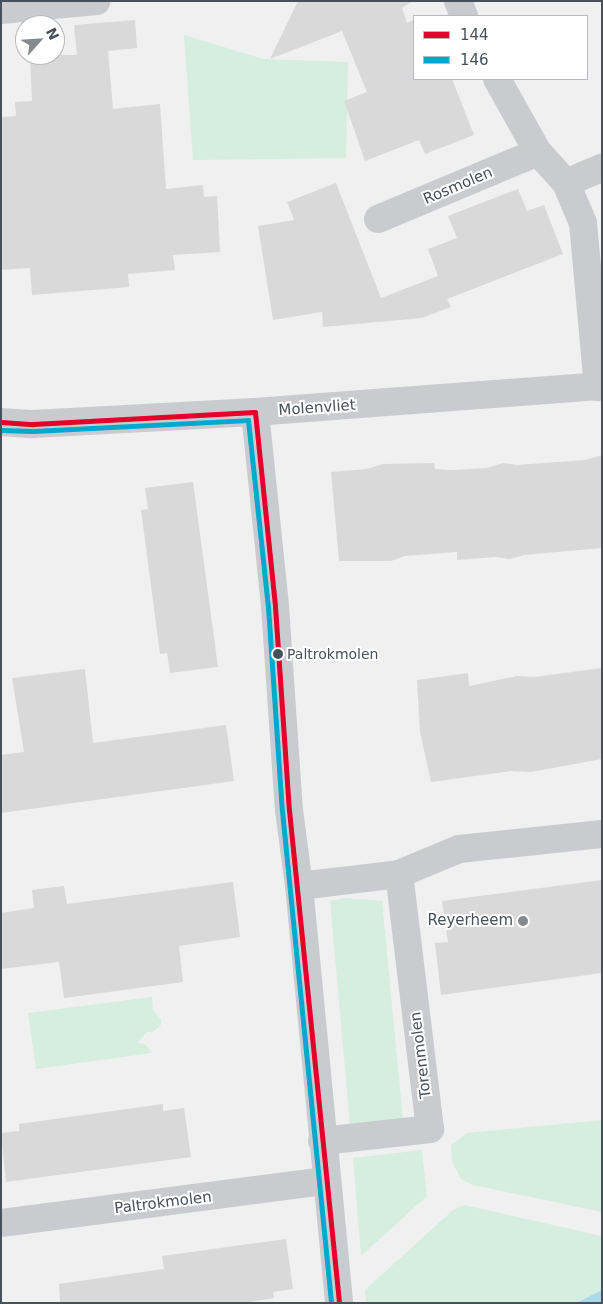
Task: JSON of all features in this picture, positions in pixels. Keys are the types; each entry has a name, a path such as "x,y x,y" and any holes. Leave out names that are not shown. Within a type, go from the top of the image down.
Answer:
{"street":[{"path":"1,10 97,1"},
{"path":"458,1 464,15"},
{"path":"498,80 538,152 566,183 583,223 600,386"},
{"name":"Rosmolen","path":"378,219 538,152"},
{"path":"566,183 602,168"},
{"name":"Molenvliet","path":"1,422 33,424 255,412 600,386"},
{"path":"255,412 274,596 289,810 299,886 325,1181 339,1303"},
{"path":"299,886 400,874 458,849 602,834"},
{"name":"Torenmolen","path":"322,1141 430,1129 400,874"},
{"name":"Paltrokmolen","path":"1,1223 325,1181"}],"green space":[{"path":"184,35 263,59 348,62 346,158 193,160"},
{"path":"344,898 382,901 403,1120 350,1125 330,901"},
{"path":"152,997 153,1010 161,1019 161,1025 153,1032 146,1032 138,1043 145,1044 152,1053 36,1069 28,1013"},
{"path":"602,1120 602,1212 473,1185 461,1179 452,1162 451,1145 467,1133"},
{"path":"422,1150 427,1196 361,1256 353,1158"},
{"path":"464,1205 602,1236 602,1290 576,1303 366,1303 365,1290 453,1210"}],"water":[{"path":"602,1290 602,1303 576,1303"}],"building":[{"path":"298,1 413,1 402,8 407,23 413,20 413,80 452,80 474,135 425,154 419,140 365,161 344,101 367,92 342,31 270,59"},
{"path":"135,20 137,48 108,51 113,109 160,104 166,189 203,185 204,197 217,196 220,252 173,255 175,270 128,274 129,287 32,295 30,268 1,270 1,117 16,116 15,102 32,101 30,65 65,65 65,55 77,55 74,25"},
{"path":"336,183 381,298 438,276 428,249 457,238 448,216 518,189 527,211 544,205 563,254 447,299 451,307 422,318 323,327 322,312 273,320 258,226 294,220 287,202"},
{"path":"602,455 602,548 524,555 510,559 495,557 457,560 457,552 405,556 391,561 339,561 331,472 367,469 383,464 434,463 435,469 452,470 487,468 503,463 517,465 585,460"},
{"path":"193,482 218,667 170,673 167,653 160,654 141,510 148,509 145,488"},
{"path":"602,668 602,759 531,772 511,771 431,782 420,732 417,680 468,673 469,686 517,676 534,677"},
{"path":"85,669 93,743 226,725 234,781 1,813 1,755 24,752 12,678"},
{"name":"Reyerheem","path":"602,880 602,973 441,995 435,943 448,942 442,901"},
{"path":"233,882 240,937 179,946 183,982 64,998 59,962 1,969 1,913 34,908 32,890 64,886 67,904"},
{"path":"163,1104 163,1111 184,1108 191,1157 6,1182 1,1133 19,1131 19,1124"},
{"path":"286,1239 293,1289 273,1292 274,1298 244,1303 60,1303 59,1284 164,1269 162,1256"}],"transit line":[{"name":"144","path":"1,422 33,424 255,412 275,606 289,810 339,1303"},
{"name":"146","path":"1,430 33,431 248,420 268,607 282,811 331,1303"}],"place":[{"name":"Paltrokmolen","path":"278,654"},
{"name":"Reyerheem","path":"523,921"}]}
